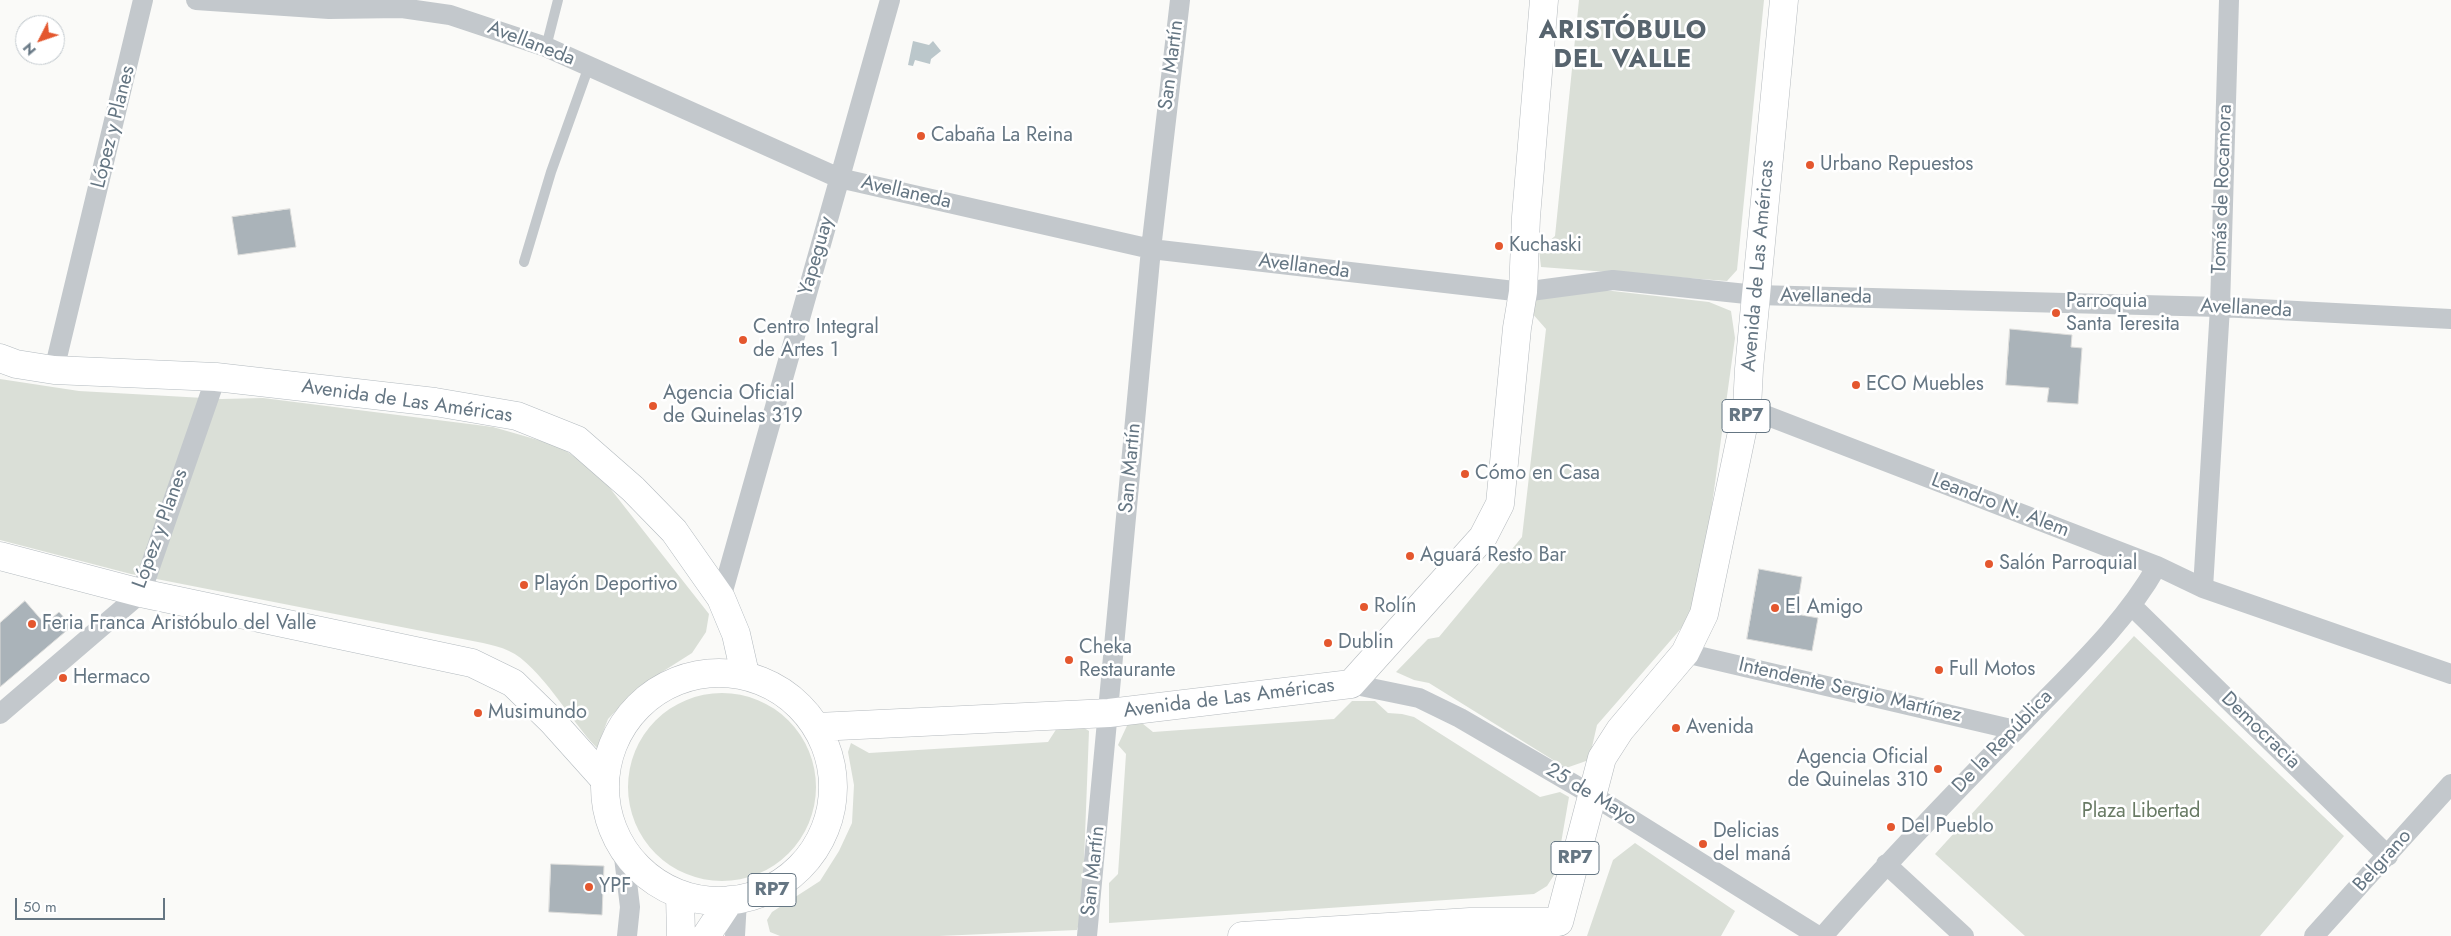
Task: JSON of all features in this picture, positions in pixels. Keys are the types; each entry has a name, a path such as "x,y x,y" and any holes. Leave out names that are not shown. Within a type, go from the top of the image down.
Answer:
{"main road":[{"name":"Avenida de Las Américas","path":"817,727 1109,713 1351,684 1482,537 1500,504 1517,328 1523,292 1544,0"},
{"name":"Avenida de Las Américas","path":"1242,936 1470,922 1558,929 1602,758 1620,730 1685,652 1704,614 1747,408 1784,0"},
{"name":"Avenida de Las Américas","path":"0,358 16,364 54,370 216,377 435,402 517,416 577,440 633,489 674,531 721,598 736,634 745,674"},
{"path":"0,556 141,593 472,663 513,683 604,779"},
{"name":"RP7","path":"705,672 745,674 774,686 798,703 817,727 832,762 834,800 824,837 802,868 771,890 733,900 707,902 680,895 648,876 623,849 608,816 604,779 614,740 636,707 667,684 705,672"},
{"path":"680,895 681,936"},
{"name":"RP7","path":"706,936 733,900"}],"street":[{"name":"López y Planes","path":"54,370 144,0"},
{"name":"Avellaneda","path":"196,0 329,9 402,8 450,15 546,47 839,178 1151,249 1523,292 1613,280 1756,295 2220,307 2451,320"},
{"name":"Yapeguay","path":"721,598 890,0"},
{"name":"San Martín","path":"1087,936 1151,249 1180,0"},
{"name":"Tomás de Rocamora","path":"2203,588 2220,307 2229,0"},
{"name":"López y Planes","path":"0,714 141,593 216,377"},
{"name":"Leandro N. Alem","path":"1747,408 2157,566 2203,588 2449,673"},
{"name":"De la República","path":"1823,936 1886,864 2132,606 2157,566"},
{"name":"Democracia","path":"2132,606 2388,856"},
{"name":"Intendente Sergio Martínez","path":"1685,652 2015,730"},
{"name":"25 de Mayo","path":"1351,684 1390,691 1436,705 1592,795 1818,936"},
{"name":"Belgrano","path":"2314,936 2451,784"},
{"path":"623,849 630,907 627,936"},
{"path":"1886,864 1964,936"},
{"path":"733,900 735,936"}],"lane":[{"path":"546,47 558,0"},
{"path":"524,262 550,172 589,66"}],"green space":[{"path":"1579,0 1764,0 1737,270 1727,281 1541,267 1539,250 1555,236"},
{"path":"1560,285 1709,302 1731,311 1735,338 1699,599 1691,617 1597,725 1589,760 1566,768 1429,683 1414,680 1396,672 1428,639 1439,637 1522,537 1546,329 1531,312 1534,299"},
{"path":"0,379 79,391 222,399 263,398 493,427 559,446 598,473 709,614 706,632 692,653 640,686 608,719 597,748 532,668 521,658 503,648 131,574 0,540"},
{"name":"Plaza Libertad","path":"2134,636 2344,836 2260,936 2025,936 1935,854"},
{"path":"713,693 731,693 758,700 789,720 809,751 816,778 816,796 809,823 789,854 758,874 731,881 713,881 695,877 678,870 662,860 649,847 639,831 632,814 628,796 628,778 632,760 639,743 649,727 662,714 678,704 695,697"},
{"path":"1352,701 1375,701 1388,713 1414,717 1540,797 1560,792 1569,797 1556,872 1547,886 1534,894 1109,923 1109,883 1118,874 1126,754 1118,745 1132,715 1153,732 1334,719"},
{"path":"1078,724 1089,731 1082,914 1077,930 939,936 780,936 770,932 767,920 772,912 820,881 839,851 852,823 854,785 848,752 851,743 869,753 1048,742 1057,728"},
{"path":"1635,843 1735,911 1721,936 1587,936 1613,860"}],"shaded area":[{"path":"913,41 929,45 933,41 941,51 931,59 930,64 915,60 913,66 908,65"}],"building":[{"path":"290,209 296,247 238,255 232,217"},
{"path":"2010,329 2072,335 2071,347 2082,348 2078,404 2047,402 2049,388 2006,385"},
{"path":"1759,569 1802,577 1796,614 1818,618 1812,651 1747,639"},
{"path":"25,601 45,624 59,612 72,626 0,687 0,623"},
{"path":"551,864 604,866 602,915 549,912"}],"place":[{"name":"Cabaña La Reina","path":"921,136"},
{"name":"Urbano Repuestos","path":"1810,165"},
{"name":"Kuchaski","path":"1499,246"},
{"name":"Parroquia Santa Teresita","path":"2056,313"},
{"name":"Centro Integral de Artes 1","path":"743,340"},
{"name":"ECO Muebles","path":"1856,385"},
{"name":"Agencia Oficial de Quinelas 319","path":"653,406"},
{"name":"Cómo en Casa","path":"1465,474"},
{"name":"Aguará Resto Bar","path":"1410,556"},
{"name":"Salón Parroquial","path":"1989,564"},
{"name":"Playón Deportivo","path":"524,585"},
{"name":"Rolín","path":"1364,607"},
{"name":"El Amigo","path":"1775,608"},
{"name":"Feria Franca Aristóbulo del Valle","path":"32,624"},
{"name":"Dublin","path":"1328,643"},
{"name":"Cheka Restaurante","path":"1069,660"},
{"name":"Full Motos","path":"1939,670"},
{"name":"Hermaco","path":"63,678"},
{"name":"Musimundo","path":"478,713"},
{"name":"Avenida","path":"1676,728"},
{"name":"Agencia Oficial de Quinelas 310","path":"1938,769"},
{"name":"Del Pueblo","path":"1891,827"},
{"name":"Delicias del maná","path":"1703,844"},
{"name":"YPF","path":"589,887"}],"district":[{"name":"ARISTÓBULO DEL VALLE","path":"1623,46"}]}
